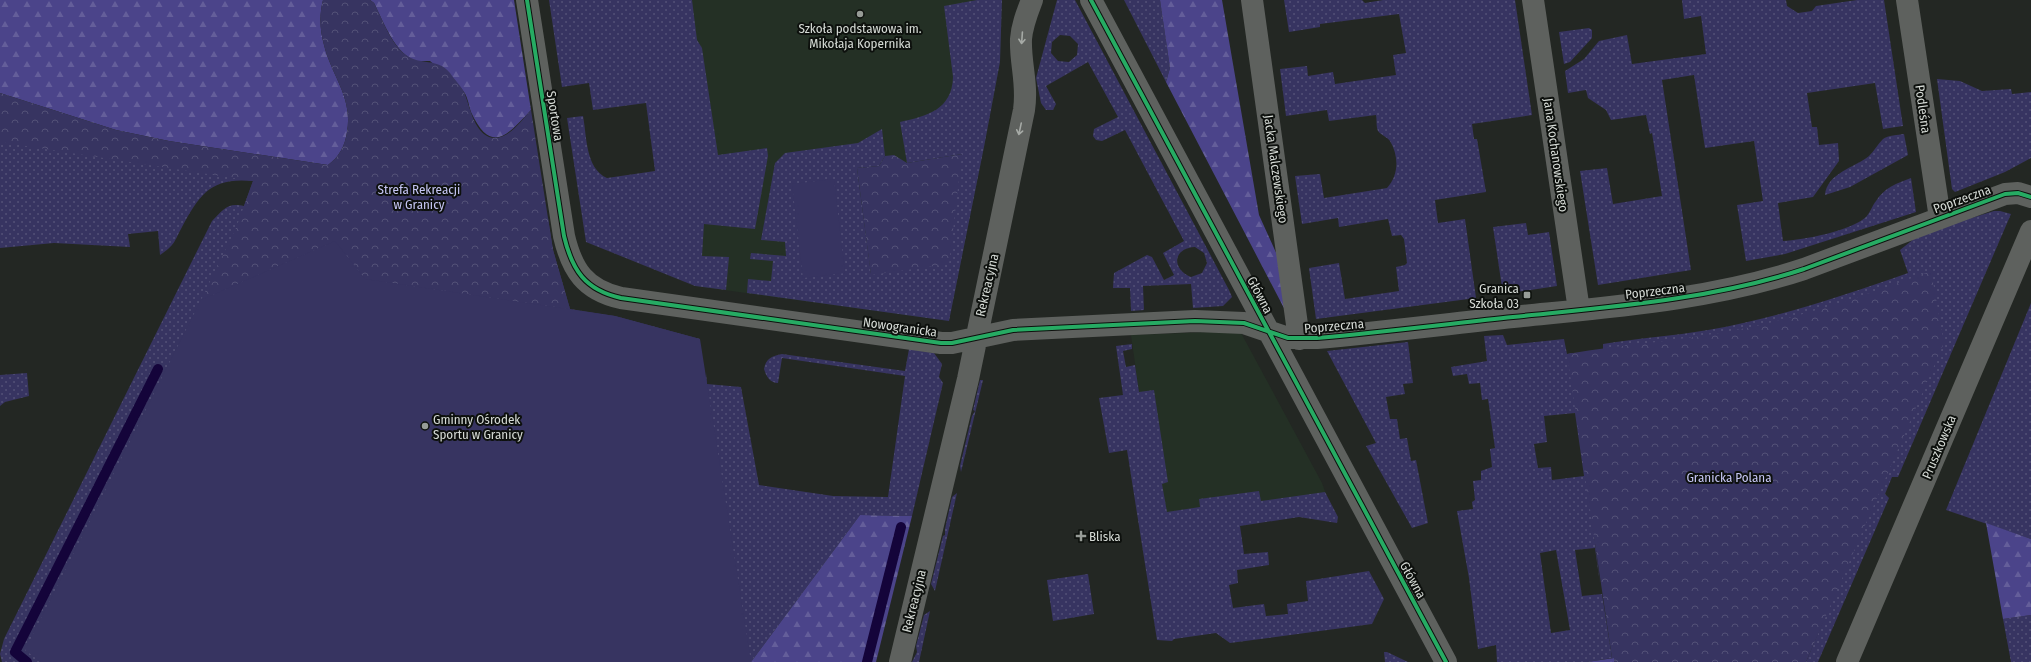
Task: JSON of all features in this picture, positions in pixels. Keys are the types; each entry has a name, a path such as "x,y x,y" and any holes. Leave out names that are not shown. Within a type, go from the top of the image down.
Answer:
{"street":[{"name":"Sportowa","path":"527,0 564,236"},
{"name":"Rekreacyjna","path":"900,662 966,387 1024,110 1025,76 1021,40 1023,26 1032,0"},
{"name":"Główna","path":"1091,0 1446,662"},
{"name":"Jacka Malczewskiego","path":"1252,0 1299,339"},
{"name":"Jana Kochanowskiego","path":"1533,0 1578,310"},
{"name":"Podleśna","path":"1907,0 1940,218"},
{"name":"Poprzeczna","path":"1267,330 1288,338 1299,339 1578,310 1696,295 1772,280 2005,194 2018,193 2031,197"},
{"name":"Pruszkowska","path":"1847,662 2031,231"},
{"name":"Nowogranicka","path":"564,236 569,258 577,271 596,289 608,295 694,309 941,343 976,338 1013,330 1195,321 1244,322 1267,330"}],"shaded area":[{"path":"650,0 1002,0 1000,62 949,321 695,286"},
{"path":"1240,331 1322,483 1327,497 1157,520 1131,335"}],"green space":[{"path":"0,0 323,0 321,29 323,40 341,87 347,108 348,120 345,142 338,155 328,165 169,141 116,130 0,93"},
{"name":"Strefa Rekreacji w Granicy","path":"323,0 370,0 374,3 387,31 400,50 411,58 440,65 450,73 464,92 479,129 489,137 501,137 507,134 518,125 531,110 553,250 570,309 365,279 335,241 201,300 236,228 253,181 0,142 0,93 116,130 169,141 328,165 338,155 343,146 347,132 348,120 347,108 341,87 323,40 321,17"},
{"path":"370,0 514,0 531,110 514,127 500,137 492,137 485,133 478,125 471,112 464,92 461,88 430,61 417,61 409,58 391,37 374,3"},
{"path":"549,0 692,0 697,40 702,48 718,155 767,148 768,156 755,229 704,224 702,256 729,257 726,290 695,286 586,242 567,118 583,116 588,151 591,159 600,173 607,178 655,171 646,103 593,110 589,83 562,87"},
{"path":"977,0 1002,0 1000,62 949,321 747,293 748,279 771,281 773,261 750,259 751,253 786,256 785,242 761,240 775,163 785,153 858,143 882,129 885,156 879,166 857,168 871,274 962,154 907,163 900,122 920,117 936,110 948,97 952,88 953,77 944,6"},
{"path":"1057,0 1075,0 1229,290 1232,297 1223,306 1193,308 1191,284 1143,286 1144,310 1131,311 1130,288 1113,288 1114,273 1147,255 1152,257 1164,280 1174,275 1163,253 1184,241 1125,130 1102,141 1096,140 1093,136 1094,129 1118,117 1088,62 1046,86 1056,104 1053,110 1046,110 1041,103 1036,78","holes":["1060,35 1070,36 1078,44 1077,55 1069,62 1058,61 1051,53 1052,42","1195,247 1204,253 1207,263 1202,273 1191,277 1180,269 1177,259 1182,251"]},
{"path":"1124,0 1160,0 1170,68 1166,82"},
{"path":"1160,0 1222,0 1259,215 1278,257 1286,312 1166,82 1170,68"},
{"path":"1284,0 1362,0 1365,3 1383,0 1515,0 1532,115 1472,124 1474,139 1477,139 1486,192 1435,200 1438,223 1465,219 1476,298 1316,319 1309,268 1339,263 1345,299 1399,291 1396,267 1407,263 1404,239 1401,235 1392,236 1388,219 1339,227 1338,218 1302,224 1295,176 1320,174 1324,198 1387,188 1396,171 1396,159 1390,141 1378,131 1376,115 1329,121 1327,110 1286,116 1280,69 1307,66 1308,76 1333,72 1335,84 1396,75 1393,55 1406,53 1399,14 1320,24 1320,27 1289,32"},
{"path":"1682,0 1786,0 1787,6 1798,13 1812,11 1816,6 1857,0 1884,0 1903,126 1883,129 1875,83 1807,93 1812,127 1817,127 1819,145 1838,143 1839,161 1813,197 1778,203 1783,241 1826,234 1850,227 1866,217 1879,196 1887,189 1911,178 1916,212 1785,254 1746,261 1737,205 1763,201 1754,141 1705,148 1694,75 1662,80 1691,270 1598,285 1580,171 1607,168 1613,204 1662,196 1652,133 1650,134 1646,115 1611,120 1606,110 1588,98 1586,90 1568,93 1565,71 1584,59 1599,41 1627,35 1632,64 1706,54 1701,16 1684,19"},
{"path":"1589,28 1592,30 1592,38 1570,62 1564,64 1559,32"},
{"path":"1937,79 1960,81 1982,91 2011,89 2012,94 2031,92 2031,158 2005,172 1955,192 1952,189"},
{"path":"0,114 548,218 553,250 570,309 615,316 700,339 128,662 2,662 0,654 4,639 212,221 222,210 229,206 244,206 253,181 239,180 227,182 217,185 209,190 195,205 174,243 169,249 160,255 158,231 128,234 130,247 54,243 0,248"},
{"path":"1904,134 1908,155 1850,187 1825,195 1831,181 1836,176 1869,156 1883,139 1890,136"},
{"path":"962,154 949,264 871,275 857,168 879,166 885,156 894,155 907,163"},
{"path":"834,179 845,273 803,278 792,184"},
{"path":"1994,211 2011,214 1898,477 1892,477 1885,494 1889,498 1818,662 1806,662 1831,602 1598,350 1603,350 1603,344 1708,330 1784,313 1908,273 1900,250 1920,234"},
{"path":"1526,223 1528,235 1549,232 1557,286 1503,294 1493,227"},
{"name":"Gminny Ośrodek Sportu w Granicy","path":"335,241 365,279 615,316 700,339 751,662 41,662 25,650 201,300"},
{"name":"Granicka Polana","path":"1931,271 1944,343 1806,662 1614,662 1614,658 1612,658 1567,354 1698,337 1765,324 1837,304"},
{"path":"2031,303 2031,539 1946,510"},
{"path":"1503,335 1507,345 1564,339 1567,354 1573,353 1600,584 1595,548 1575,550 1582,596 1602,594 1612,658 1587,662 1497,662 1496,645 1478,649 1469,578 1457,511 1473,509 1472,502 1475,500 1473,481 1481,480 1481,471 1492,467 1490,449 1495,448 1488,399 1482,400 1480,383 1469,384 1467,374 1453,376 1451,367 1487,361 1484,336","holes":["1575,413 1584,476 1552,480 1551,467 1538,468 1534,444 1547,442 1544,416","1556,550 1570,630 1551,633 1540,553"]},
{"path":"1408,342 1413,383 1403,384 1405,394 1386,397 1390,419 1397,419 1400,439 1407,438 1411,461 1416,460 1428,523 1412,528 1366,446 1376,443 1327,351"},
{"path":"1132,344 1132,349 1123,351 1126,367 1135,365 1139,392 1154,390 1168,482 1162,484 1167,512 1200,507 1199,499 1259,491 1261,501 1325,492 1338,517 1337,523 1299,517 1240,526 1244,554 1268,552 1269,565 1237,570 1238,583 1229,585 1233,608 1264,604 1266,616 1288,614 1287,604 1308,601 1306,581 1369,571 1384,599 1372,624 1230,643 1216,633 1174,639 1172,641 1157,640 1127,450 1109,453 1099,398 1123,395 1116,346"},
{"path":"909,349 934,353 942,364 939,377 943,383 912,516 860,515 751,662 479,523 706,384 706,373 707,384 741,387 759,485 833,496 888,497 905,376 782,358 778,383 775,383 769,379 764,369 766,362 770,358 782,354 905,371"},
{"path":"27,373 29,396 5,402 0,406 0,375"},
{"path":"980,380 983,380 961,472 960,466 972,416 975,411 973,410"},
{"path":"957,493 935,591 931,584 943,536 945,535 952,497"},
{"path":"860,515 912,516 876,662 751,662"},
{"path":"1986,523 2031,539 2031,615 2003,619"},
{"path":"1088,574 1094,614 1053,621 1047,580"},
{"path":"930,611 919,662 912,662 917,652 916,646 924,615"},
{"path":"2031,615 2031,662 2011,662 2003,619"},
{"path":"1384,652 1387,652 1408,662 1385,662"},
{"path":"1614,658 1614,662 1587,662"}],"waterway":[{"path":"27,662 15,652 158,369"},
{"path":"867,662 901,527"}],"cycle path":[{"path":"527,0 564,236 571,259 582,277 589,284 598,290 621,298 941,343 952,343 1013,330 1195,321 1244,323 1288,338 1317,338 1623,306 1696,295 1768,280 1804,269 2005,194 2018,193 2031,197"},
{"path":"1091,0 1446,662"}],"place":[{"name":"Szkoła podstawowa im. Mikołaja Kopernika","path":"860,14"},
{"name":"Granica Szkoła 03","path":"1527,295"},
{"name":"Gminny Ośrodek Sportu w Granicy","path":"425,426"},
{"name":"Bliska","path":"1081,536"}]}
